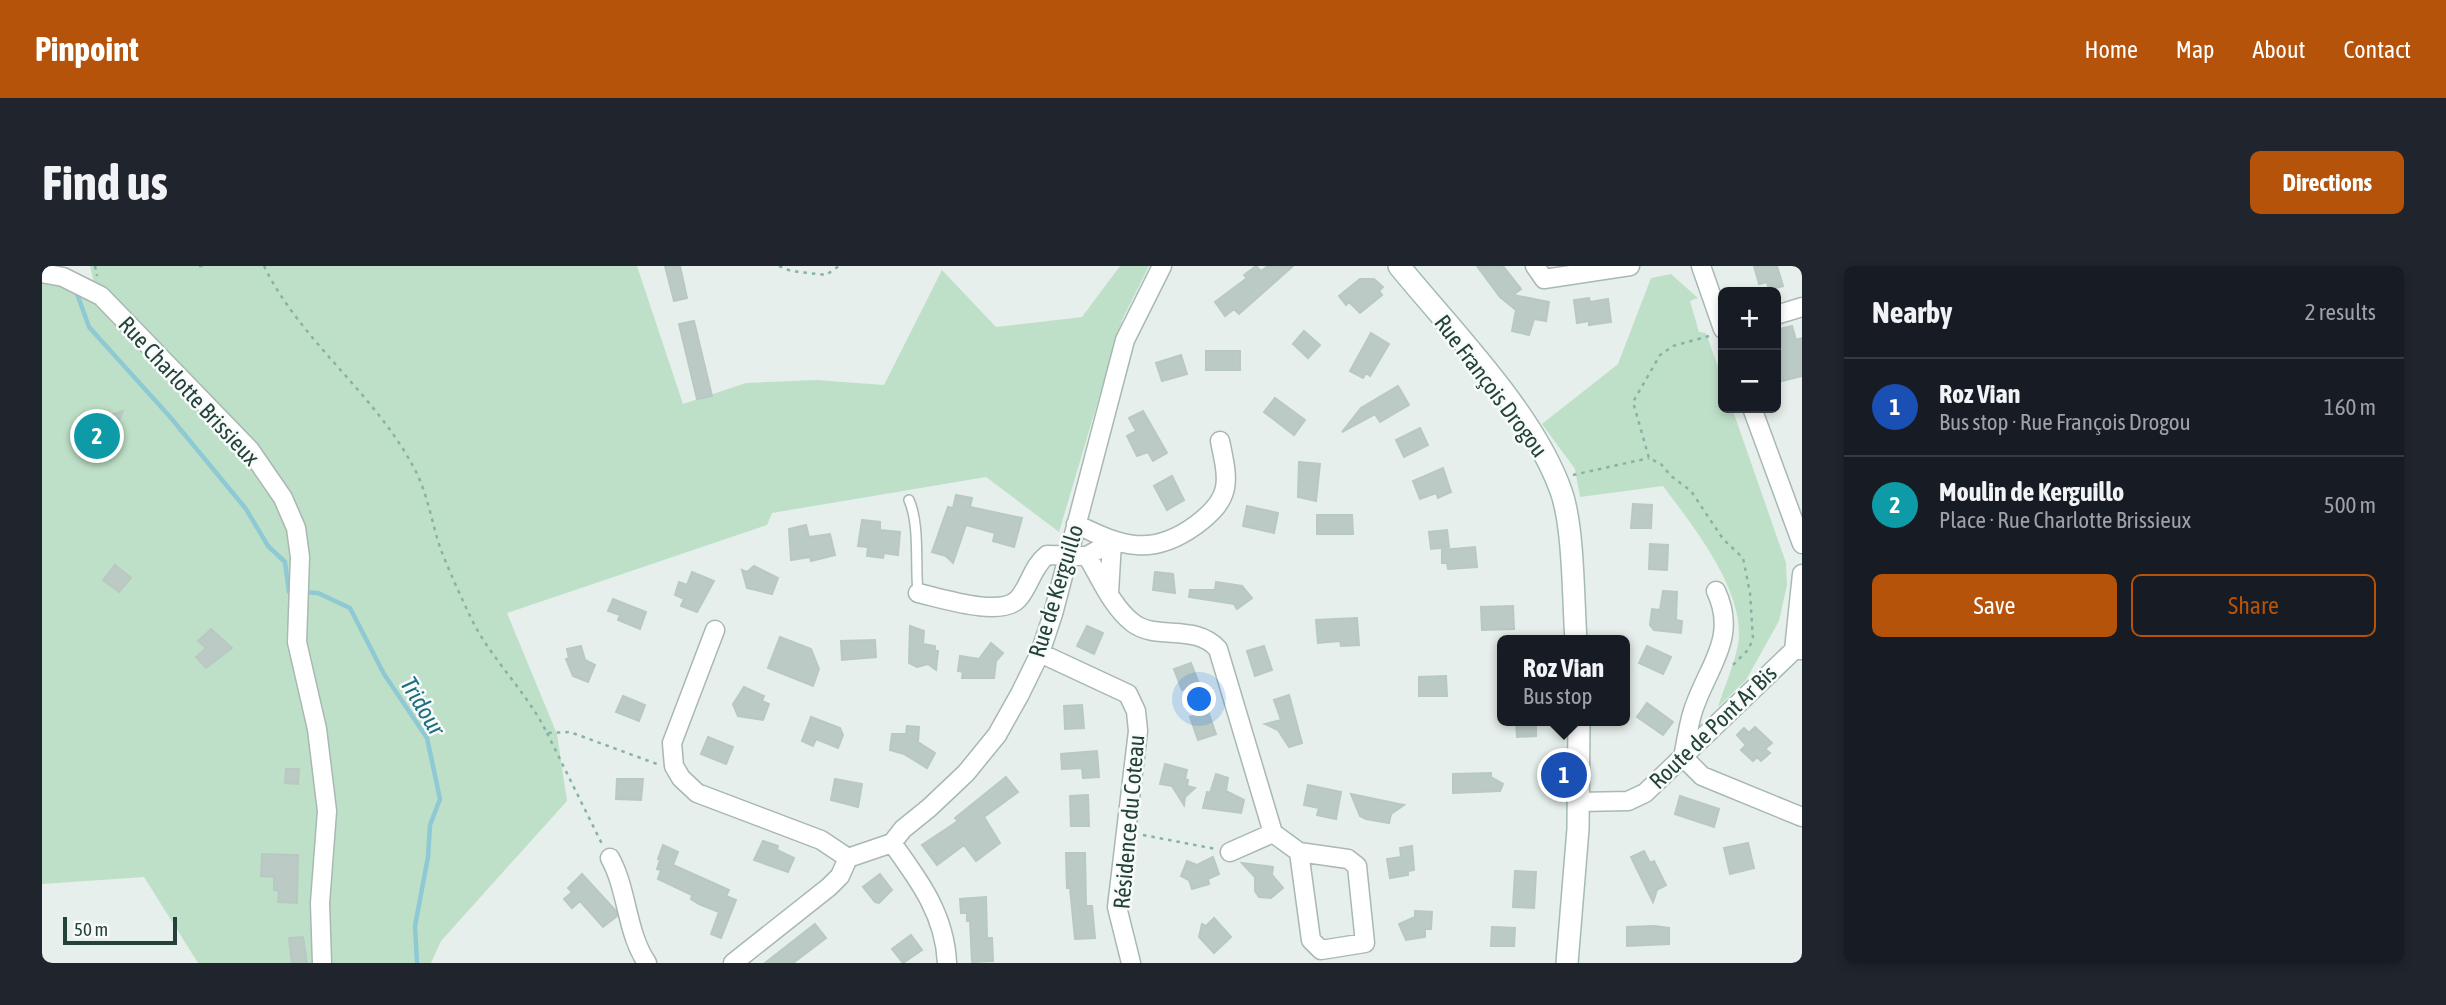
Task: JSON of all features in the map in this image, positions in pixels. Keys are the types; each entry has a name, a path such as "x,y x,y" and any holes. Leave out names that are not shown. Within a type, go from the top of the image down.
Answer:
{"street":[{"name":"Rue de Kerguillo","path":"848,858 876,846 892,843 966,773 997,735 1040,653 1078,554 1076,524 1125,340 1162,266"},
{"name":"Rue François Drogou","path":"1399,266 1514,408 1531,432 1556,480 1567,517 1576,635"},
{"path":"1535,266 1544,279 1630,266"},
{"path":"1701,266 1718,323"},
{"name":"Rue Charlotte Brissieux","path":"42,273 63,277 101,296 250,450 283,498 296,528 300,557 297,642 319,741 327,811 320,903 322,963"},
{"path":"1781,313 1802,307"},
{"path":"1754,413 1802,544"},
{"path":"1076,524 1112,542 1158,545 1177,539 1216,510 1225,495 1227,474 1220,441"},
{"path":"918,593 992,608 1005,607 1018,600 1036,564 1047,555 1078,554 1112,542"},
{"path":"1109,593 1112,542"},
{"path":"1078,554 1135,625 1208,638 1218,649 1273,833 1299,852 1348,859 1357,866 1365,943 1321,950 1311,940 1299,852"},
{"path":"1798,650 1802,574"},
{"path":"1716,591 1724,608 1724,640 1692,715 1683,757 1702,776 1802,817"},
{"path":"715,629 672,743 674,766 681,779 697,793 821,840 848,858 840,876 829,887 733,963"},
{"name":"Route de Pont Ar Bis","path":"1580,802 1628,801 1645,793 1798,650"},
{"name":"Résidence du Coteau","path":"1040,653 1128,694 1136,711 1138,731 1117,907 1131,963"},
{"path":"1567,963 1580,802 1580,726"},
{"path":"1230,852 1273,833"},
{"path":"892,843 926,889 943,936 947,963"},
{"path":"608,854 617,872 636,947 647,963"}],"lane":[{"path":"909,500 916,516 914,543 918,593"}],"path":[{"path":"199,266 207,266"},
{"path":"264,266 279,297 348,375 416,470 442,552 472,620 493,656 532,702 608,854"},
{"path":"779,266 791,271 826,275 839,266"},
{"path":"1648,458 1633,402 1660,355 1673,346 1718,331"},
{"path":"1556,480 1588,470 1648,458 1661,464 1671,476 1691,491 1723,539 1743,558 1750,593 1753,639 1739,660 1724,673 1704,683"},
{"path":"547,733 570,732 658,765 674,766"},
{"path":"1126,832 1230,852"}],"green space":[{"path":"90,266 637,266 683,404 746,383 816,380 884,385 942,270 996,327 1082,317 1120,266 1149,266 1122,320 1059,532 986,477 772,513 767,525 507,613 557,734 567,801 441,941 431,963 198,963 144,877 42,884 42,282 57,284 84,296 94,283"},
{"path":"1671,274 1698,298 1690,301 1699,332 1706,333 1718,367 1718,413 1734,413 1786,563 1787,585 1779,621 1746,680 1718,707 1736,653 1739,625 1726,582 1702,540 1663,486 1580,497 1575,469 1542,424 1618,364 1651,278"}],"building":[{"path":"665,266 680,266 687,298 674,301"},
{"path":"1256,266 1261,271 1268,266 1293,266 1239,314 1234,309 1225,316 1215,302 1247,278 1244,275"},
{"path":"1477,266 1503,266 1521,289 1513,295 1549,302 1546,321 1534,319 1529,335 1512,331 1516,310 1500,297"},
{"path":"1754,266 1777,266 1783,286 1768,287 1767,282 1759,284"},
{"path":"1360,279 1374,279 1383,287 1379,291 1382,295 1360,313 1349,302 1346,305 1339,296"},
{"path":"1589,298 1590,302 1608,299 1611,322 1589,325 1589,321 1577,323 1574,300"},
{"path":"694,321 712,396 697,399 679,324"},
{"path":"1792,326 1796,340 1802,338 1802,376 1781,381 1781,350 1781,329"},
{"path":"1304,331 1320,345 1308,358 1293,344"},
{"path":"1371,333 1389,344 1370,376 1366,373 1363,378 1350,371"},
{"path":"1206,351 1240,351 1240,370 1206,370"},
{"path":"1181,355 1187,374 1162,381 1156,363"},
{"path":"1398,386 1409,405 1380,422 1375,414 1342,432 1361,408"},
{"path":"1275,398 1305,420 1294,435 1264,412"},
{"path":"104,411 108,416 123,411 117,425 121,429 92,457 75,440"},
{"path":"1143,411 1167,453 1153,461 1148,452 1137,456 1127,436 1136,431 1129,418"},
{"path":"1420,428 1428,445 1404,457 1396,440"},
{"path":"1299,462 1320,464 1316,501 1298,497"},
{"path":"1443,468 1451,492 1438,498 1436,493 1420,499 1413,481"},
{"path":"1172,476 1184,500 1167,510 1154,486"},
{"path":"956,495 972,498 970,507 1022,518 1014,547 993,541 995,533 966,525 953,563 946,556 932,552 948,507 953,508"},
{"path":"1633,504 1652,505 1651,528 1631,528"},
{"path":"1247,506 1278,513 1274,533 1243,526"},
{"path":"1317,515 1352,515 1353,534 1317,534"},
{"path":"862,520 880,522 880,530 900,532 898,555 884,553 883,558 867,556 868,547 858,546"},
{"path":"806,525 809,537 830,534 835,555 811,561 810,557 791,560 789,529"},
{"path":"1447,530 1449,547 1431,549 1429,532"},
{"path":"1650,544 1668,545 1667,570 1649,569"},
{"path":"1475,547 1477,567 1448,569 1447,563 1442,563 1442,550"},
{"path":"115,565 131,578 119,592 103,580"},
{"path":"754,566 778,578 772,594 747,588 742,570 747,572"},
{"path":"692,572 714,581 697,612 681,606 684,599 675,595 679,582 687,585"},
{"path":"1155,572 1173,574 1175,593 1153,590"},
{"path":"1216,582 1242,586 1252,598 1237,609 1234,604 1189,597 1190,590 1215,590"},
{"path":"1663,591 1677,592 1676,620 1682,621 1681,633 1654,630 1650,625 1652,609 1660,610"},
{"path":"613,599 646,612 640,629 618,620 620,615 608,611"},
{"path":"1513,606 1514,629 1482,630 1481,607"},
{"path":"1357,618 1359,645 1341,646 1340,641 1318,643 1316,620"},
{"path":"910,626 924,631 923,644 935,646 935,651 938,651 936,670 928,664 917,667 909,663"},
{"path":"1087,626 1103,633 1094,654 1077,646"},
{"path":"211,629 232,648 206,668 196,657 206,648 198,641"},
{"path":"780,637 811,649 819,669 813,686 768,668"},
{"path":"875,640 876,657 842,660 841,641"},
{"path":"991,643 1003,653 996,661 994,678 962,678 963,672 958,671 960,656 979,659"},
{"path":"581,646 585,660 595,665 588,682 573,676 566,659 569,658 567,649"},
{"path":"1264,646 1272,670 1255,676 1247,651"},
{"path":"1647,646 1671,657 1663,674 1639,663"},
{"path":"1191,663 1199,684 1182,690 1174,669"},
{"path":"1446,676 1447,696 1419,696 1419,677"},
{"path":"744,687 764,696 762,701 769,704 763,720 738,716 733,704"},
{"path":"1289,695 1302,743 1289,747 1278,730 1265,724 1281,720 1274,700"},
{"path":"623,696 645,705 639,721 616,712"},
{"path":"1647,703 1673,722 1663,735 1637,717"},
{"path":"1082,705 1084,728 1065,729 1064,706"},
{"path":"1208,711 1216,734 1198,740 1190,717"},
{"path":"811,717 840,728 843,735 838,748 816,739 813,746 802,741"},
{"path":"907,726 919,727 918,742 935,753 927,768 904,754 890,750 892,734 906,734"},
{"path":"1516,726 1536,726 1536,736 1517,737"},
{"path":"1755,727 1772,743 1765,749 1770,753 1761,761 1757,757 1753,761 1741,750 1746,745 1737,735 1744,728 1749,733"},
{"path":"708,737 733,747 726,764 701,754"},
{"path":"1097,751 1099,777 1083,778 1082,768 1062,769 1061,754"},
{"path":"1165,764 1187,770 1187,786 1195,788 1185,797 1184,805 1172,786 1160,784"},
{"path":"286,769 299,769 298,784 285,783"},
{"path":"1491,773 1491,777 1503,784 1500,791 1453,793 1453,774"},
{"path":"1216,774 1228,778 1226,791 1244,800 1241,813 1203,808"},
{"path":"1006,777 1018,792 984,817 1000,843 976,861 964,845 937,865 922,845 958,821 955,818"},
{"path":"617,779 643,779 641,800 616,799"},
{"path":"835,779 862,784 858,807 831,800"},
{"path":"1308,785 1341,792 1336,819 1317,815 1319,808 1304,805"},
{"path":"1351,794 1404,805 1391,814 1389,823 1366,819 1360,816"},
{"path":"1088,795 1089,826 1071,826 1070,796"},
{"path":"1680,796 1719,809 1714,827 1675,814"},
{"path":"763,841 778,846 777,850 794,858 788,872 754,860"},
{"path":"1748,843 1754,868 1730,874 1724,848"},
{"path":"663,845 678,852 673,865 729,890 726,896 736,900 721,938 711,934 719,912 699,904 691,899 692,895 658,879 661,870 657,869 658,859"},
{"path":"1412,846 1414,870 1408,871 1408,875 1390,878 1387,859 1401,857 1400,848"},
{"path":"1644,851 1650,863 1654,861 1666,885 1657,890 1653,902 1631,857"},
{"path":"1066,853 1085,853 1086,906 1092,906 1095,938 1075,939 1070,888 1067,888"},
{"path":"262,854 298,855 297,903 278,902 279,891 274,890 274,877 261,876"},
{"path":"1213,857 1219,874 1208,879 1209,884 1192,889 1189,880 1181,876 1187,861 1197,865"},
{"path":"1242,863 1273,867 1272,875 1283,888 1271,898 1259,897 1255,891 1255,877"},
{"path":"1515,871 1536,872 1534,908 1513,907"},
{"path":"582,874 616,911 617,916 603,927 580,901 572,908 564,899 572,892 568,888"},
{"path":"880,874 892,890 879,903 875,902 863,887"},
{"path":"986,897 987,938 992,938 993,961 972,962 970,921 967,921 967,913 961,913 960,899"},
{"path":"1415,911 1432,912 1431,929 1425,929 1425,937 1406,940 1399,924 1415,917"},
{"path":"1214,918 1231,937 1214,953 1199,937 1202,924 1206,926"},
{"path":"815,924 826,938 793,963 765,963"},
{"path":"1492,927 1515,928 1514,946 1491,946"},
{"path":"1627,927 1669,928 1669,944 1627,946"},
{"path":"911,935 922,950 903,963 892,949"},
{"path":"303,937 307,963 292,963 289,938"}],"waterway":[{"name":"Tridour","path":"76,291 89,327 171,418 246,509 268,546 285,562 289,592"},
{"name":"Tridour","path":"301,592 318,593 350,608 384,674 427,738 440,799 430,825 428,857 415,926 417,963"}],"place":[{"name":"Moulin de Kerguillo","path":"97,436"},
{"name":"Roz Vian","path":"1564,775"}]}
